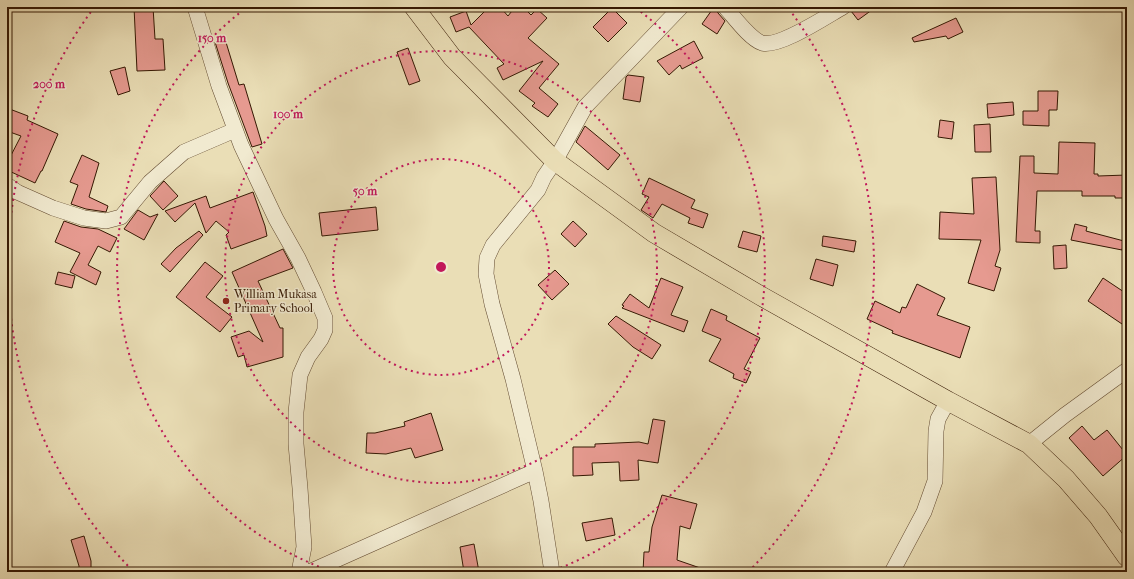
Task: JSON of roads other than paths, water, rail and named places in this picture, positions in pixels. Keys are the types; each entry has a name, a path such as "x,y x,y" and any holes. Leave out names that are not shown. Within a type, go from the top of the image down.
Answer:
{"main road":[{"path":"414,7 452,57 555,161 654,233 761,296 948,401 1029,444 1066,479 1098,516 1127,557"}],"street":[{"path":"196,7 219,86 241,145 276,219 311,285 325,318 325,330 321,340 308,357 300,375 296,412 296,444 304,547 299,572"},
{"path":"552,572 541,501 513,379 492,304 486,274 487,258 493,244 538,190 585,107 681,7"},
{"path":"725,7 747,31 762,43 768,44 799,33 843,7"},
{"path":"7,185 17,192 53,208 84,218 106,221 121,217 150,182 184,152 236,130"},
{"path":"1029,444 1065,415 1127,370"},
{"path":"892,572 924,512 935,481 936,431 938,419 948,401"},
{"path":"309,572 534,471"}],"place":[{"name":"William Mukasa Primary School","path":"226,301"}]}
